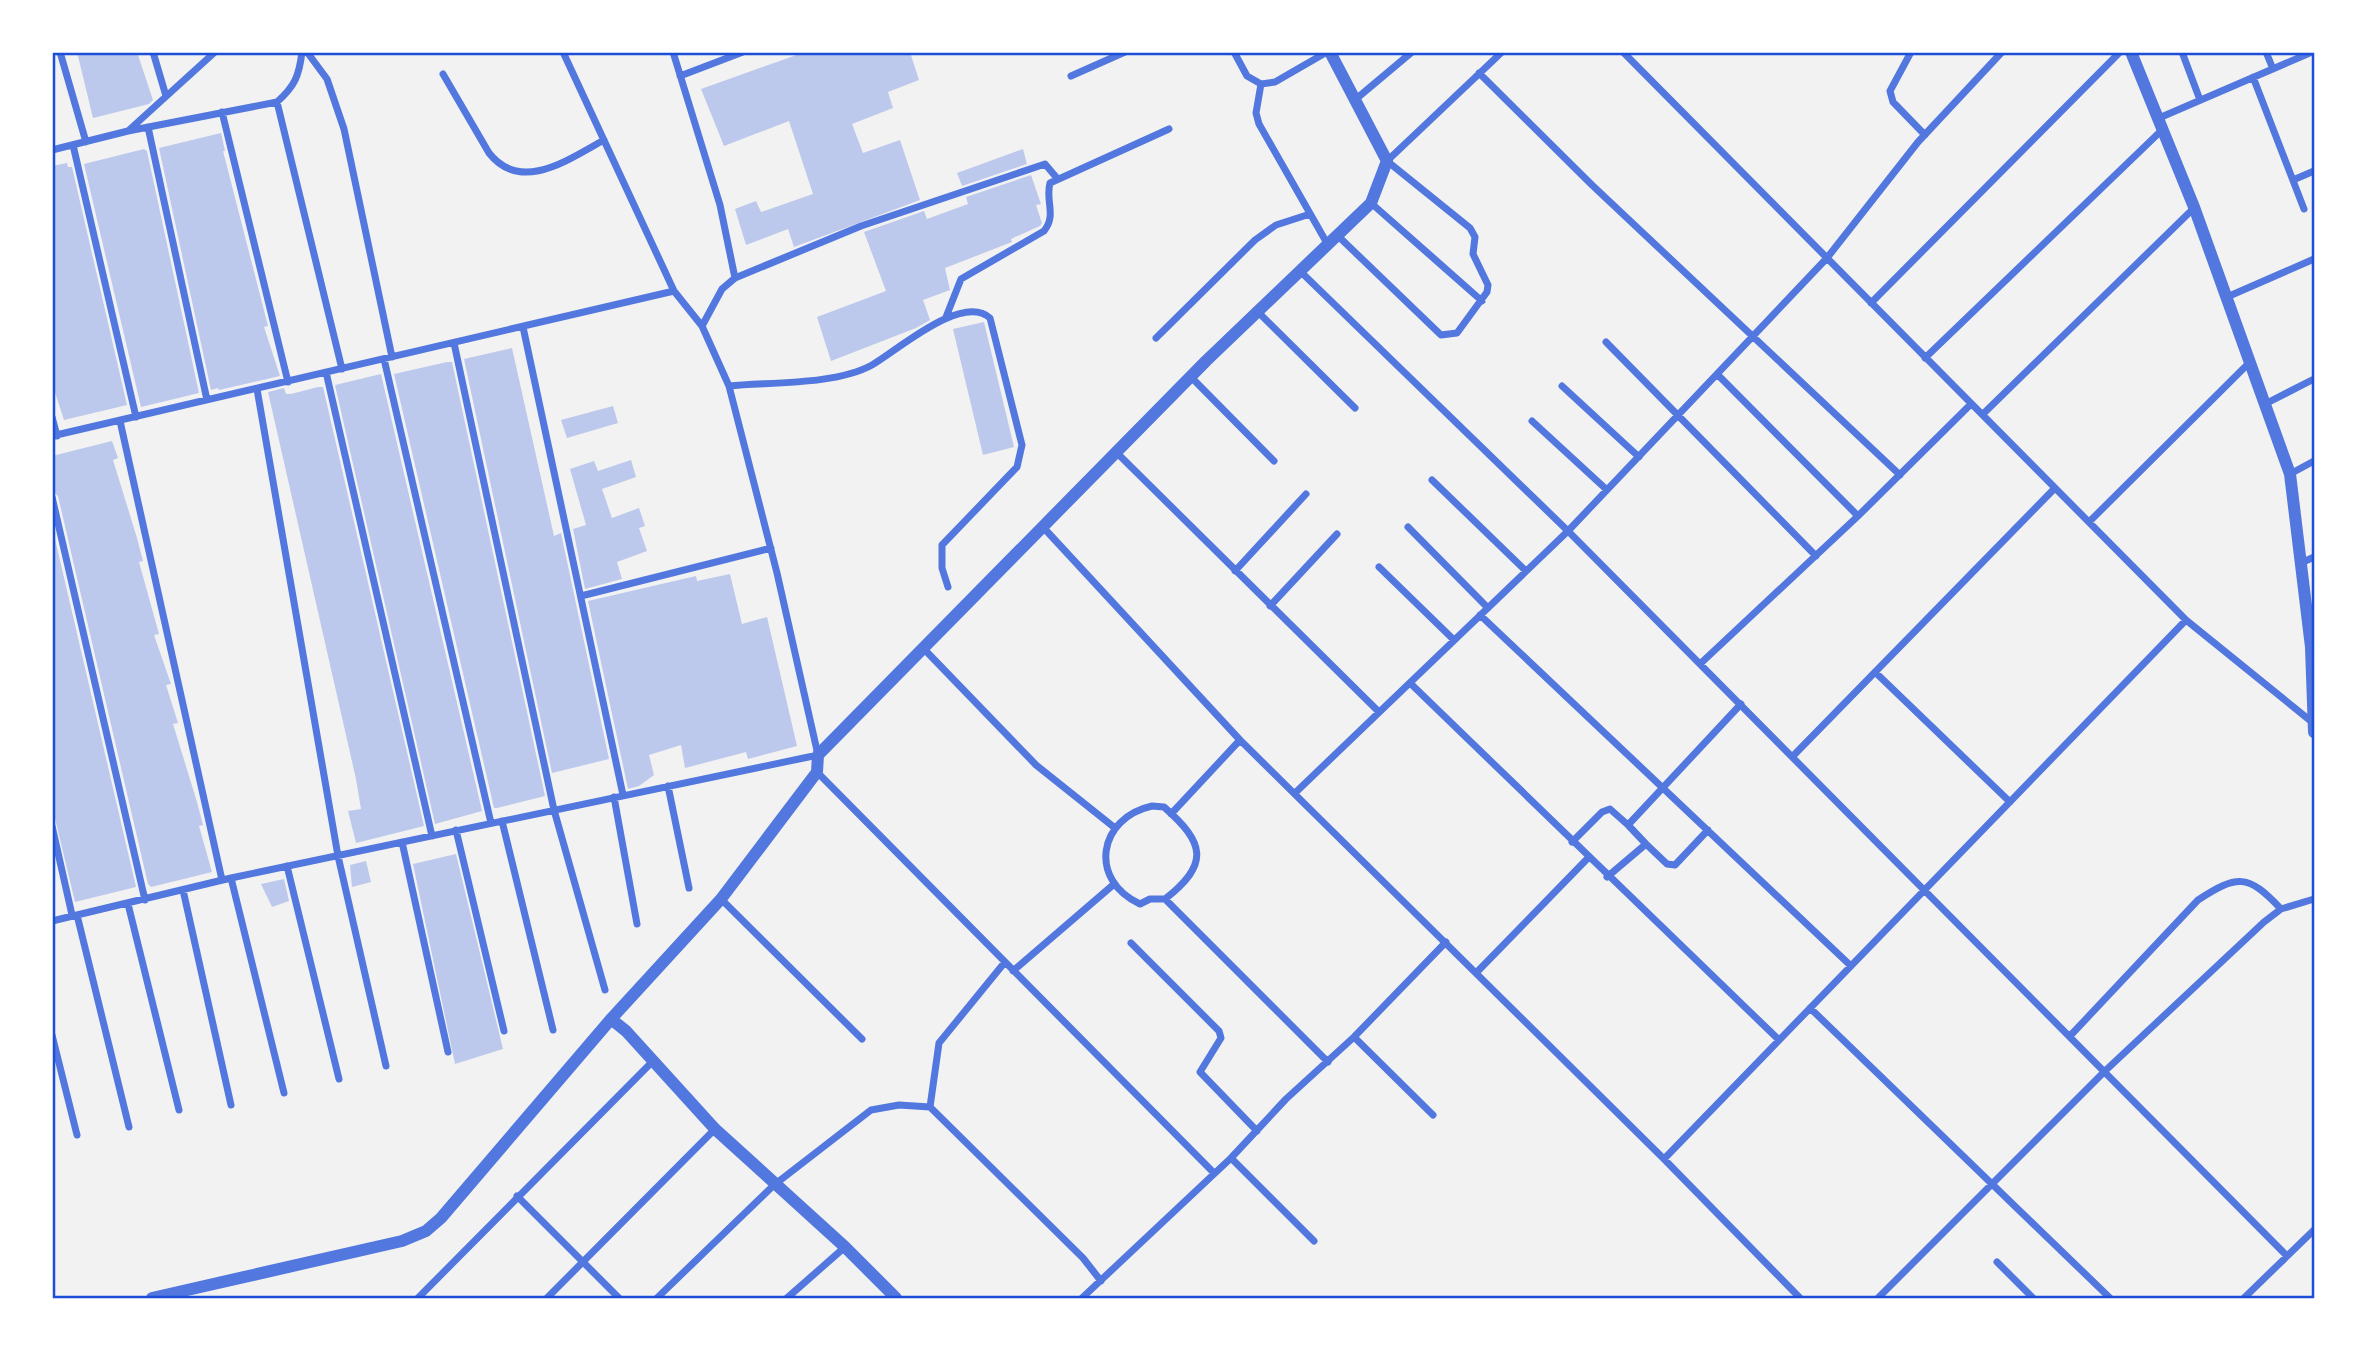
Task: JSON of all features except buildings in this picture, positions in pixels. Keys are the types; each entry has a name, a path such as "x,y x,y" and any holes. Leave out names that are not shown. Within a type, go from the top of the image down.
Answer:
{"street":[{"path":"60,52 86,142"},
{"path":"153,52 166,96"},
{"path":"128,131 215,52"},
{"path":"52,150 128,131 277,102 293,88 305,52"},
{"path":"305,52 327,79 344,129 388,358 491,823"},
{"path":"152,1298 402,1241 426,1231 441,1218 611,1019 721,900 817,772 818,755 771,548 729,386 702,326 674,291 563,52"},
{"path":"673,52 720,205 735,278"},
{"path":"680,76 743,52"},
{"path":"1071,76 1125,52"},
{"path":"1234,52 1247,76 1261,84 1275,82 1329,52 1387,161 1470,228 1477,241 1473,254 1488,285 1482,301 1457,333 1441,335 1337,235"},
{"path":"1356,99 1412,52"},
{"path":"52,921 227,879 818,755 1191,377 1371,203 1387,161 1503,52"},
{"path":"1623,52 2186,620 2314,727"},
{"path":"1911,52 1892,82 1891,96 1925,135"},
{"path":"1295,793 1568,531 1676,415 1753,338 1827,258 1925,135 2002,52"},
{"path":"1871,303 2120,52"},
{"path":"2131,52 2194,207 2290,474 2313,646 2314,727"},
{"path":"2182,52 2200,100"},
{"path":"2266,52 2273,69"},
{"path":"1925,358 2161,123 2200,100 2312,52"},
{"path":"1479,73 1753,338 1900,475"},
{"path":"443,74 489,153 498,164 511,172 537,171 563,163 604,140"},
{"path":"2253,78 2304,209"},
{"path":"1261,84 1256,113 1259,124 1328,245"},
{"path":"277,102 342,369"},
{"path":"222,112 288,382"},
{"path":"148,127 207,400"},
{"path":"946,317 961,279 1044,231 1052,215 1048,190 1056,177 1169,129"},
{"path":"73,145 136,417"},
{"path":"702,326 722,289 735,278 861,226 1045,164 1056,177"},
{"path":"2293,180 2315,171"},
{"path":"1371,203 1482,301"},
{"path":"1983,414 2194,207"},
{"path":"1156,338 1255,240 1276,225 1310,214"},
{"path":"2227,297 2315,259"},
{"path":"1301,272 1568,531 1926,889 2287,1256"},
{"path":"52,416 55,436 674,291"},
{"path":"729,386 848,375 870,366 946,317 976,310 990,318 1022,444 1017,467 942,545 942,568 948,587"},
{"path":"1258,312 1355,408"},
{"path":"523,327 623,795"},
{"path":"1606,342 1816,556"},
{"path":"454,343 554,810 605,990"},
{"path":"2090,523 2250,361"},
{"path":"326,372 432,836"},
{"path":"1717,374 1858,516"},
{"path":"1191,377 1274,461"},
{"path":"2265,404 2315,379"},
{"path":"1562,386 1639,457"},
{"path":"257,388 338,856 386,1066"},
{"path":"1700,664 1858,516 1971,404"},
{"path":"120,421 227,879 284,1093"},
{"path":"1532,421 1607,490"},
{"path":"1116,452 1379,712"},
{"path":"2290,474 2315,461"},
{"path":"1432,480 1526,571"},
{"path":"1793,756 2055,488"},
{"path":"1235,571 1306,494"},
{"path":"52,497 145,900"},
{"path":"1042,526 1240,740 1477,972 1800,1298"},
{"path":"1408,527 1488,608"},
{"path":"1270,606 1337,534"},
{"path":"580,596 771,548"},
{"path":"2301,563 2315,557"},
{"path":"1378,567 1454,640"},
{"path":"1480,615 1851,966"},
{"path":"1664,1159 2186,620"},
{"path":"924,649 1036,765 1115,828"},
{"path":"1875,672 2010,802"},
{"path":"1410,683 1607,877 1779,1040"},
{"path":"1628,825 1661,786 1741,704"},
{"path":"1171,814 1240,740"},
{"path":"817,772 1214,1172"},
{"path":"668,786 690,888"},
{"path":"614,797 637,924"},
{"path":"1164,807 1171,814 1189,833 1198,856 1196,870 1165,899 1150,899 1140,904 1113,885 1106,856 1108,841 1121,819 1140,808 1164,807"},
{"path":"1572,842 1602,812 1610,809 1667,864 1675,864 1708,830"},
{"path":"502,821 553,1030"},
{"path":"52,826 129,1127"},
{"path":"456,830 504,1031"},
{"path":"402,842 448,1052"},
{"path":"1607,877 1646,844"},
{"path":"1477,972 1588,858"},
{"path":"287,866 339,1079"},
{"path":"2070,1036 2198,900 2222,885 2238,879 2255,884 2281,909"},
{"path":"1013,971 1113,885"},
{"path":"183,890 230,1105"},
{"path":"1165,899 1328,1062"},
{"path":"721,900 862,1039"},
{"path":"1878,1298 2105,1071 2281,909 2315,900"},
{"path":"128,904 179,1110"},
{"path":"1082,1298 1231,1158 1286,1099 1354,1037 1446,942"},
{"path":"1131,943 1219,1031 1221,1038 1200,1072 1257,1131"},
{"path":"930,1107 939,1043 1005,962"},
{"path":"1810,1008 2110,1298"},
{"path":"611,1019 715,1129 845,1247 896,1298"},
{"path":"52,1035 77,1135"},
{"path":"1354,1037 1433,1115"},
{"path":"418,1298 653,1061"},
{"path":"657,1298 774,1185 871,1110 899,1105 930,1107 1083,1258 1101,1281"},
{"path":"547,1298 715,1129"},
{"path":"1231,1158 1314,1241"},
{"path":"517,1196 582,1264 619,1298"},
{"path":"2244,1298 2315,1230"},
{"path":"787,1298 845,1247"},
{"path":"1997,1262 2032,1298"}]}
